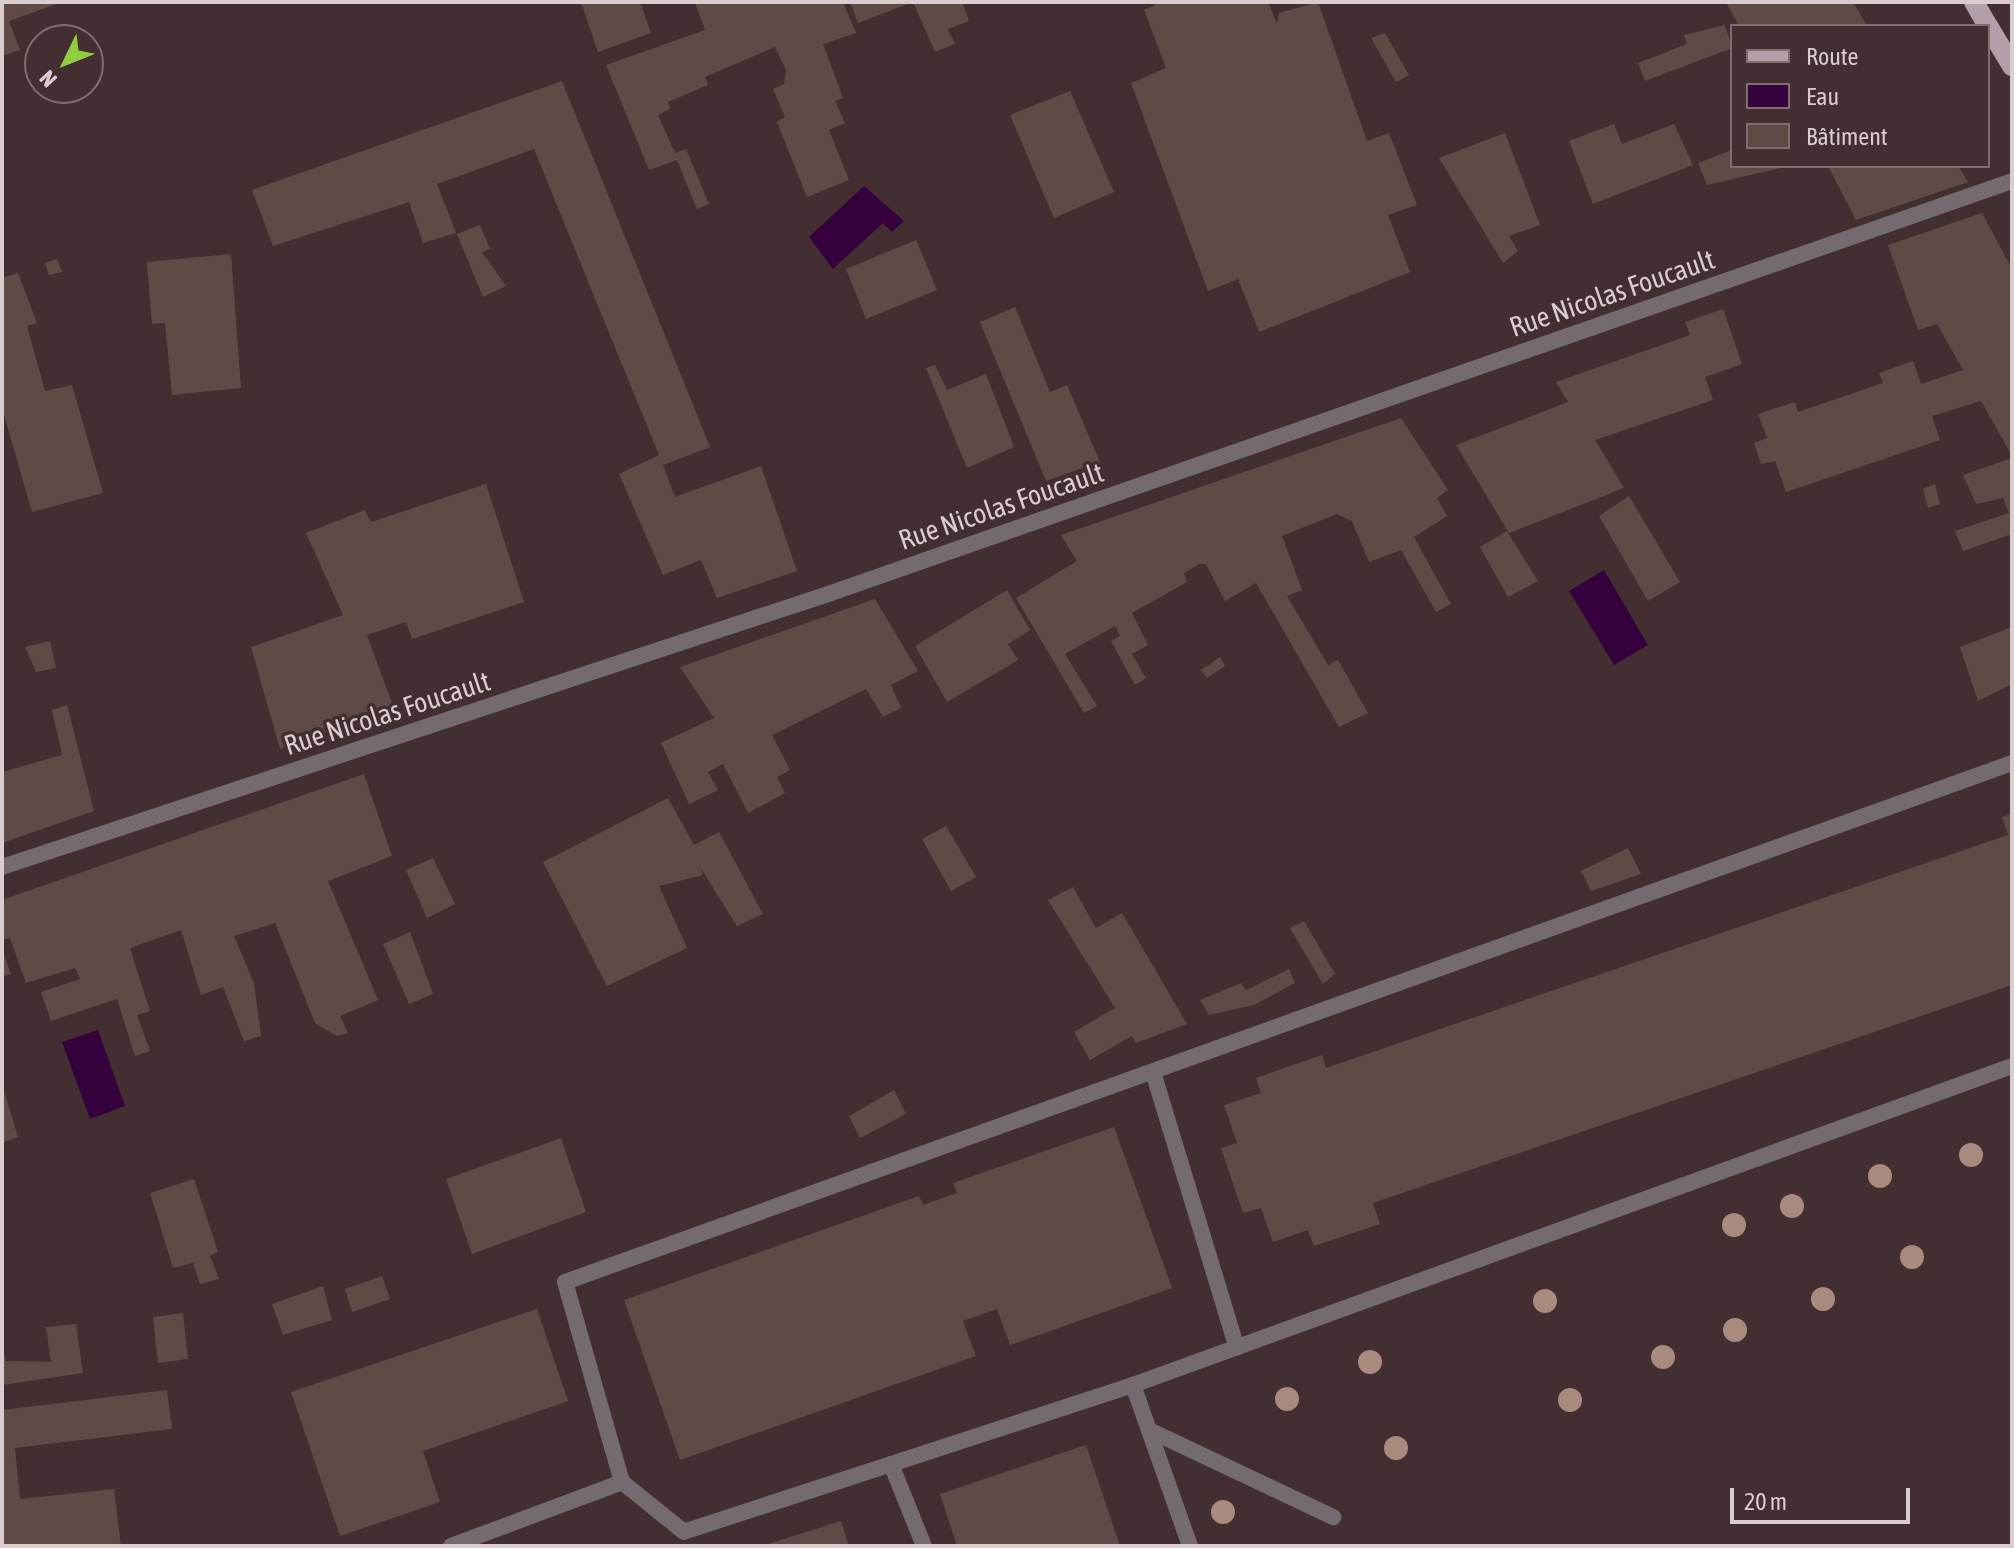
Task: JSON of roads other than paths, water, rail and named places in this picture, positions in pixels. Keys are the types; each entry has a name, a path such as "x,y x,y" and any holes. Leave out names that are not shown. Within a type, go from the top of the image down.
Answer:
{"main road":[{"path":"1974,2 1987,24"},
{"path":"1990,29 2012,66"}],"street":[{"name":"Rue Nicolas Foucault","path":"2,867 831,593 2012,181"},
{"path":"2012,763 565,1282 622,1482 687,1539 891,1464 1237,1348 2012,1066"},
{"path":"1153,1072 1237,1348"},
{"path":"1133,1385 1190,1546"},
{"path":"1149,1430 1333,1517"},
{"path":"891,1464 924,1546"},
{"path":"451,1546 622,1482"}],"water":[{"path":"864,186 904,221 892,232 883,223 833,269 809,237"},
{"path":"1604,570 1648,645 1614,665 1569,591"},
{"path":"98,1030 125,1106 90,1119 62,1042"}]}
